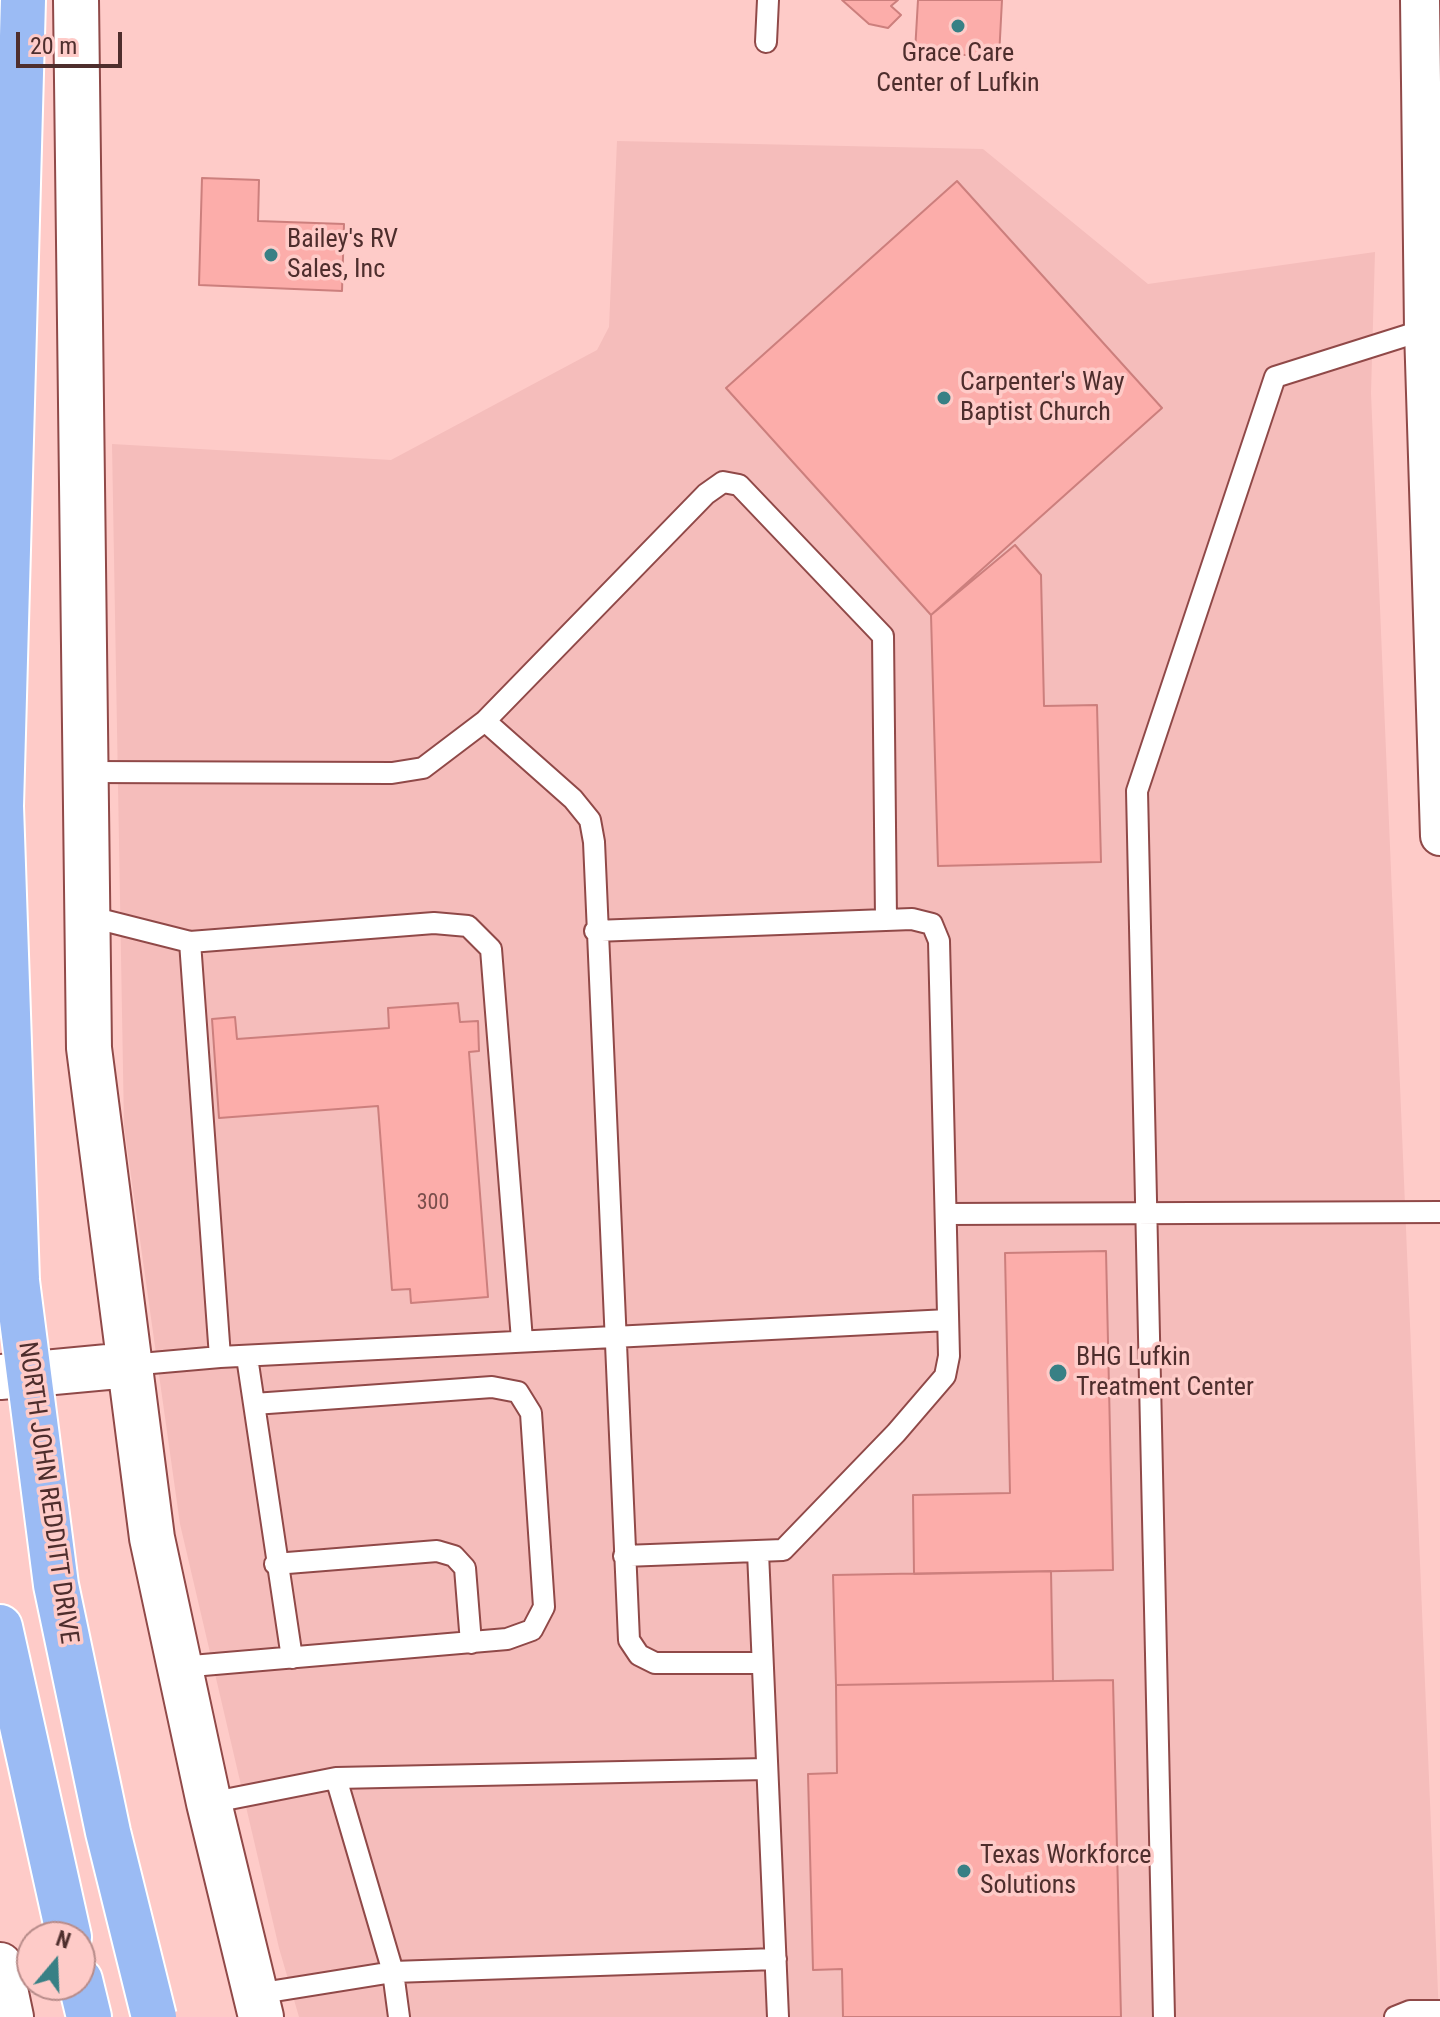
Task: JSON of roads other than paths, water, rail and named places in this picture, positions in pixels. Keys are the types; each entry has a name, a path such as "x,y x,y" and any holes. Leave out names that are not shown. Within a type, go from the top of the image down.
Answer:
{"highway":[{"name":"NORTH JOHN REDDITT DRIVE","path":"23,0 1,806 17,1281 56,1585 108,1832 154,2017"},
{"path":"0,1627 65,1921"}],"street":[{"path":"76,0 89,1048 152,1538 209,1803 259,2011"},
{"path":"1420,0 1424,330 1440,836"},
{"path":"0,1377 129,1365"},
{"path":"0,1965 11,2017"}],"lane":[{"path":"766,42 768,0"},
{"path":"1164,2017 1137,791 1275,377 1424,330"},
{"path":"86,772 392,773 423,768 485,721 706,494 723,482 739,485 883,636 886,919"},
{"path":"485,721 573,799 590,820 594,842 595,931 629,1640 639,1655 655,1663 762,1663"},
{"path":"87,916 190,942 434,923 468,926 491,949 522,1340"},
{"path":"595,931 912,919 932,924 939,941 949,1356 945,1376 783,1550 624,1556"},
{"path":"190,942 220,1357"},
{"path":"947,1214 1440,1212"},
{"path":"129,1365 522,1340 948,1320"},
{"path":"247,1357 275,1564 292,1658"},
{"path":"180,1667 507,1639 532,1630 544,1607 531,1413 518,1392 492,1387 254,1404"},
{"path":"275,1564 437,1551 454,1556 465,1568 471,1643"},
{"path":"758,1552 778,2017"},
{"path":"209,1803 336,1778 766,1769"},
{"path":"336,1778 393,1972 399,2017"},
{"path":"259,2011 393,1972 776,1959"},
{"path":"1395,2017 1410,2011 1440,2011"}],"place":[{"name":"Grace Care Center of Lufkin","path":"958,26"},
{"name":"Bailey's RV Sales, Inc","path":"271,255"},
{"name":"Carpenter's Way Baptist Church","path":"944,398"},
{"name":"BHG Lufkin Treatment Center","path":"1058,1373"},
{"name":"Texas Workforce Solutions","path":"964,1871"}]}
